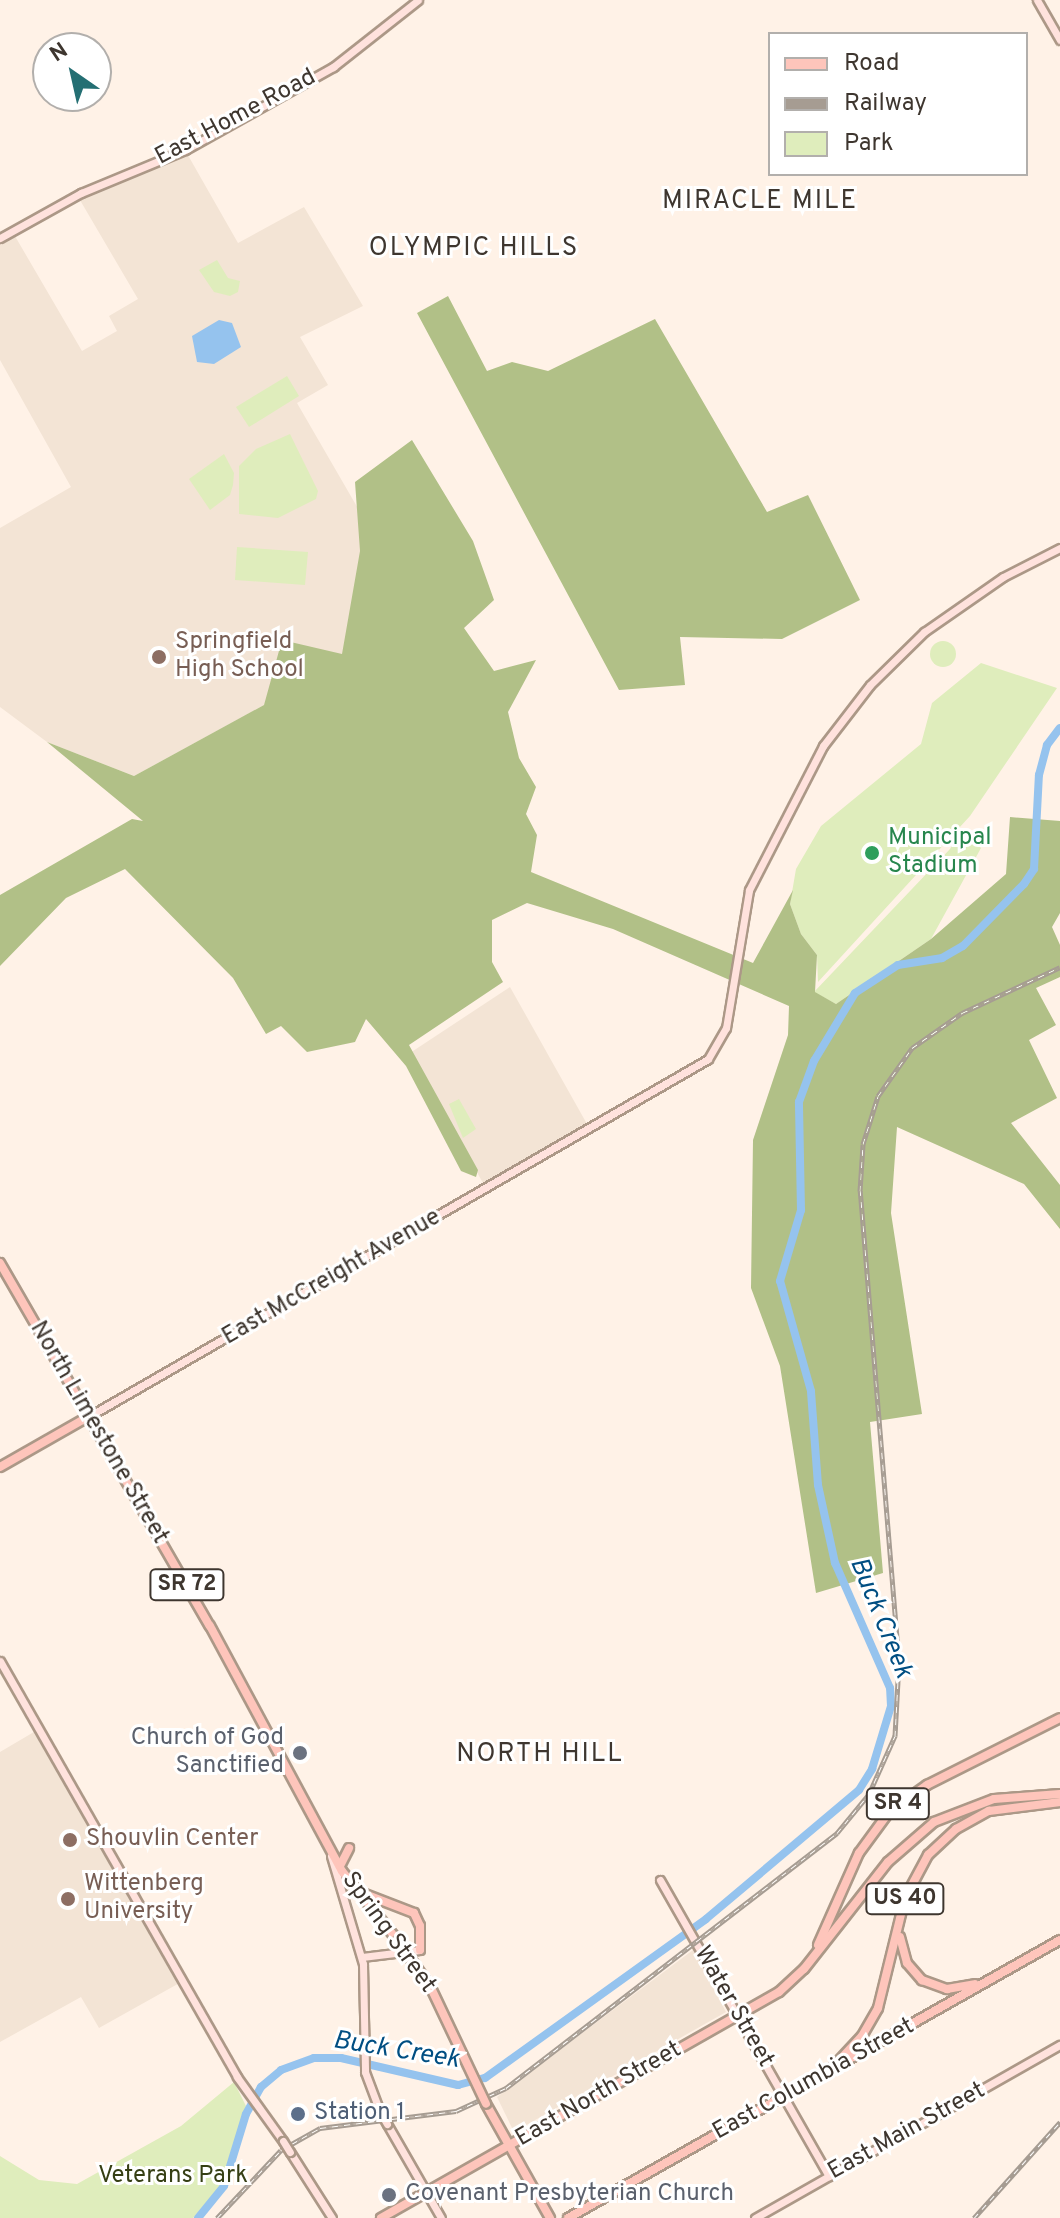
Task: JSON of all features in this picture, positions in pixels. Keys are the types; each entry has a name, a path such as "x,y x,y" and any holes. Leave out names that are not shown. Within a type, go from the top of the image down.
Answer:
{"main road":[{"name":"North Limestone Street","path":"0,1263 86,1418 210,1626 330,1850"},
{"name":"East McCreight Avenue","path":"0,1467 86,1418"},
{"name":"SR 4","path":"809,1963 859,1853 889,1812 927,1785 1060,1718"},
{"name":"US 40","path":"809,1963 888,1862 934,1822 994,1799 1060,1794"},
{"name":"US 40","path":"825,2075 872,2020 914,1876 956,1829 1000,1807 1060,1802"},
{"path":"342,1871 341,1858 349,1848"},
{"name":"Spring Street","path":"330,1850 355,1891 398,1941 431,1988 509,2146"},
{"path":"355,1891 414,1913 420,1926 420,1950"},
{"path":"900,1923 904,1956 927,1983 955,1989 995,1978"},
{"name":"East Columbia Street","path":"568,2218 1060,1940"},
{"name":"East North Street","path":"381,2218 779,1992 809,1963"},
{"name":"SR 72","path":"509,2146 550,2218"}],"street":[{"path":"399,0 405,10"},
{"name":"East Home Road","path":"0,238 81,193 185,150 323,72 418,0"},
{"path":"1037,0 1060,40"},
{"name":"East McCreight Avenue","path":"86,1418 700,1066 720,1045 749,890 802,780 838,724 886,668 942,618 1003,577 1060,548"},
{"path":"0,1661 246,2089 332,2218"},
{"name":"North Limestone Street","path":"330,1850 362,1957 367,2082 380,2112 441,2218"},
{"name":"Water Street","path":"660,1880 829,2176"},
{"path":"362,1957 420,1950"},
{"name":"East Main Street","path":"755,2218 1060,2045"}],"shaded area":[{"path":"185,150 238,243 304,207 363,306 300,337 328,385 297,403 422,619 134,776 47,742 0,707 0,528 71,487 0,360 0,238 12,231 82,351 117,331 109,316 138,299 77,195"},
{"path":"510,987 587,1124 483,1183 410,1053"},
{"name":"Wittenberg University","path":"39,1729 183,1981 99,2028 81,1997 0,2042 0,1752"},
{"path":"693,1950 726,2012 514,2132 497,2097"}],"green space":[{"path":"217,260 228,278 240,281 238,292 230,296 214,292 199,270"},
{"path":"448,296 487,371 512,362 548,371 655,319 767,512 808,495 860,600 782,639 680,637 685,685 619,690 417,313"},
{"path":"287,376 299,396 249,427 236,407"},
{"path":"290,434 318,491 316,499 278,518 239,514 239,466 256,449"},
{"path":"412,440 473,541 494,600 464,628 494,671 536,660 508,712 519,758 536,787 526,814 537,835 531,872 753,963 793,890 790,904 801,934 817,955 815,992 836,1004 931,939 1006,874 1010,817 1060,821 1060,913 1052,927 1060,945 1060,977 1036,988 1056,1025 1029,1040 1057,1098 1011,1123 1060,1185 1060,1229 1024,1184 897,1127 891,1213 922,1414 870,1422 883,1573 816,1593 780,1366 751,1288 753,1140 788,1035 789,1006 613,929 527,903 492,920 492,962 503,982 409,1045 478,1170 476,1177 461,1171 406,1066 366,1019 355,1042 307,1052 281,1026 266,1034 233,978 125,869 66,898 0,966 0,895 132,819 143,821 47,742 134,776 264,705 282,640 342,654 360,551 355,482"},
{"path":"224,454 234,473 233,485 230,495 210,510 189,479"},
{"path":"237,547 308,552 305,585 235,580"},
{"path":"943,641 952,645 956,654 952,663 943,667 934,663 930,654 934,645"},
{"path":"981,663 1057,688 970,816 818,982 817,955 801,934 790,904 796,869 821,826 921,744 932,703"},
{"path":"961,829 981,848 931,939 836,1004 814,992 950,849"},
{"path":"459,1099 476,1129 463,1138 449,1104"},
{"name":"Veterans Park","path":"234,2082 246,2106 231,2160 222,2184 193,2218 0,2218 0,2156 39,2180 77,2184 181,2126"}],"water":[{"path":"219,320 232,323 241,347 214,364 197,362 192,336"}],"waterway":[{"name":"Buck Creek","path":"198,2218 224,2186 246,2114 261,2087 281,2070 314,2058 341,2058 458,2085 485,2078 706,1919 859,1790 872,1769 891,1706 890,1688 835,1563 818,1485 811,1391 780,1281 801,1210 799,1102 814,1061 855,993 898,965 942,958 963,946 1024,884 1034,869 1039,775 1047,745 1060,728"}],"railway":[{"path":"217,2218 281,2150 320,2128 456,2111 506,2088 837,1833 869,1794 895,1736 899,1662 860,1191 863,1144 878,1096 912,1048 962,1013 1060,967"},
{"path":"974,2218 1060,2122"}],"place":[{"name":"Springfield High School","path":"159,657"},
{"name":"Municipal Stadium","path":"872,853"},
{"name":"Church of God Sanctified","path":"300,1753"},
{"name":"Shouvlin Center","path":"70,1840"},
{"name":"Wittenberg University","path":"68,1899"},
{"name":"Station 1","path":"298,2114"},
{"name":"Covenant Presbyterian Church","path":"389,2195"}],"district":[{"name":"MIRACLE MILE","path":"760,202"},
{"name":"OLYMPIC HILLS","path":"474,249"},
{"name":"NORTH HILL","path":"540,1755"}]}
